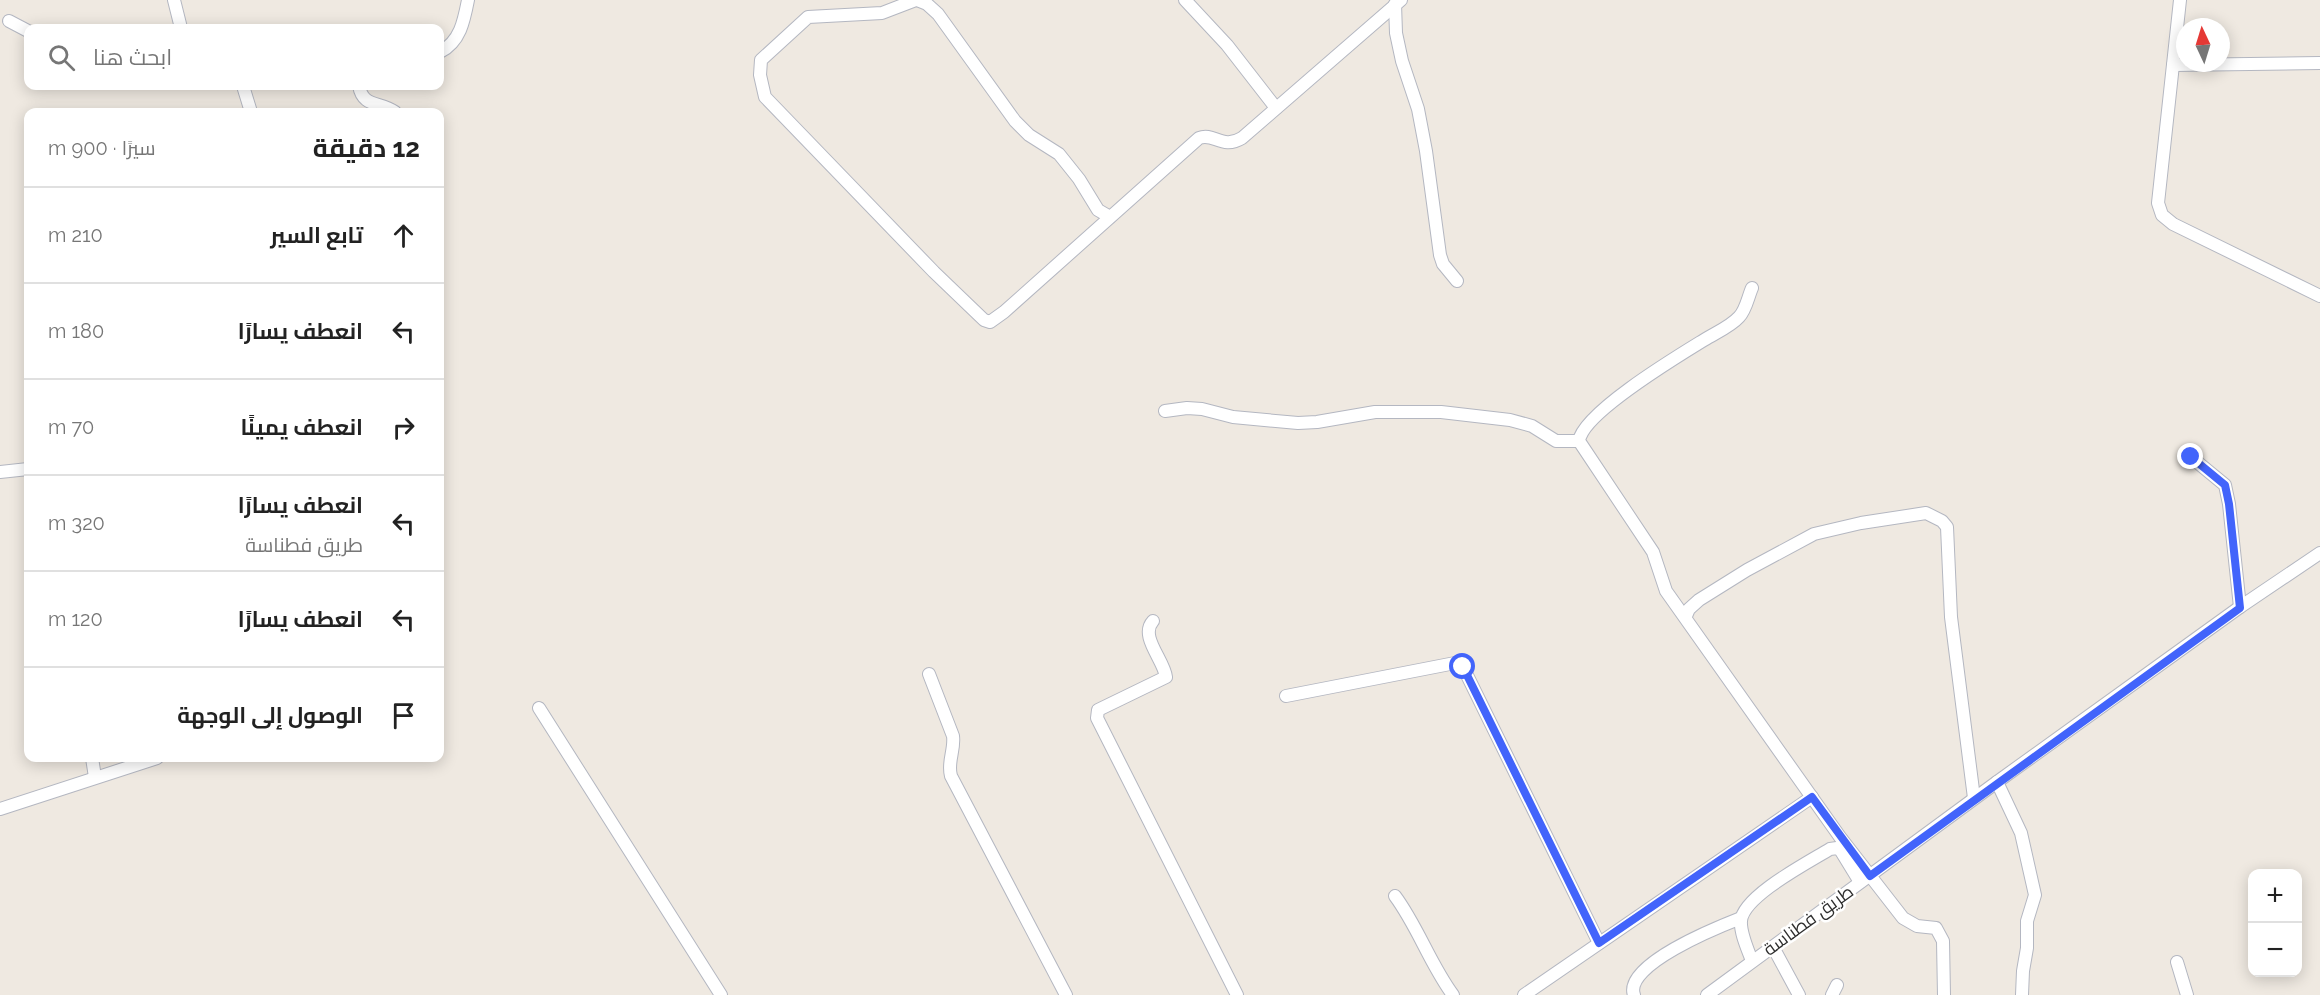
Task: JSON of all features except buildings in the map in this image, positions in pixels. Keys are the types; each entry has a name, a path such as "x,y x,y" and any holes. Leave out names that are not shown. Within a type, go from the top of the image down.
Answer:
{"street":[{"path":"174,0 180,24"},
{"path":"444,49 460,32 468,0"},
{"path":"1110,217 1098,210 1079,179 1059,154 1029,135 1016,121 938,14 927,3 916,0 882,13 808,17 761,60 760,75 765,97 934,272 986,321 992,321 1004,312 1199,138 1204,136 1223,143 1237,141 1398,2"},
{"path":"1185,0 1227,45 1276,108"},
{"path":"2180,0 2158,203 2162,215 2173,224 2320,296"},
{"path":"1398,2 1396,33 1402,61 1418,109 1436,210 1440,255 1443,264 1457,281"},
{"path":"9,21 24,29"},
{"path":"2173,64 2320,63"},
{"path":"244,90 250,108"},
{"path":"359,90 360,95 365,100 385,108"},
{"path":"1752,288 1740,317 1646,377 1608,406 1587,425 1580,434 1579,441 1653,552 1666,591 1686,616 1690,625 1812,797 1865,879"},
{"path":"1164,411 1202,409 1233,417 1298,423 1375,412 1441,412 1523,422 1556,441 1579,441"},
{"path":"2191,457 2225,485 2240,608"},
{"path":"0,472 24,469"},
{"path":"1686,616 1689,609 1699,600 1747,570 1814,534 1906,515 1926,513 1934,516 1947,527 1951,616 1974,798"},
{"name":"طريق فطناسة","path":"1707,995 1974,798 2320,553"},
{"path":"1153,621 1149,626 1148,635 1166,677 1098,710 1097,718 1237,995"},
{"path":"1286,696 1455,663 1463,667 1599,943"},
{"path":"929,674 953,736 954,744 948,763 951,776 1066,995"},
{"path":"539,708 721,995"},
{"path":"93,762 95,777"},
{"path":"0,808 144,762"},
{"path":"1997,782 2021,833 2035,895 2027,921 2027,948 2022,995"},
{"path":"1524,995 1812,797"},
{"path":"1752,962 1741,918 1754,898 1830,849 1837,848 1902,918 1917,926 1936,928 1944,941 1944,995"},
{"path":"1395,896 1412,919 1437,970 1453,995"},
{"path":"1634,995 1633,982 1659,959 1692,938 1741,918"},
{"path":"1773,947 1799,995"},
{"path":"2177,962 2187,995"}],"route":[{"path":"1463,667 1599,943 1812,797 1870,876 2240,608 2225,485 2191,457"}]}
